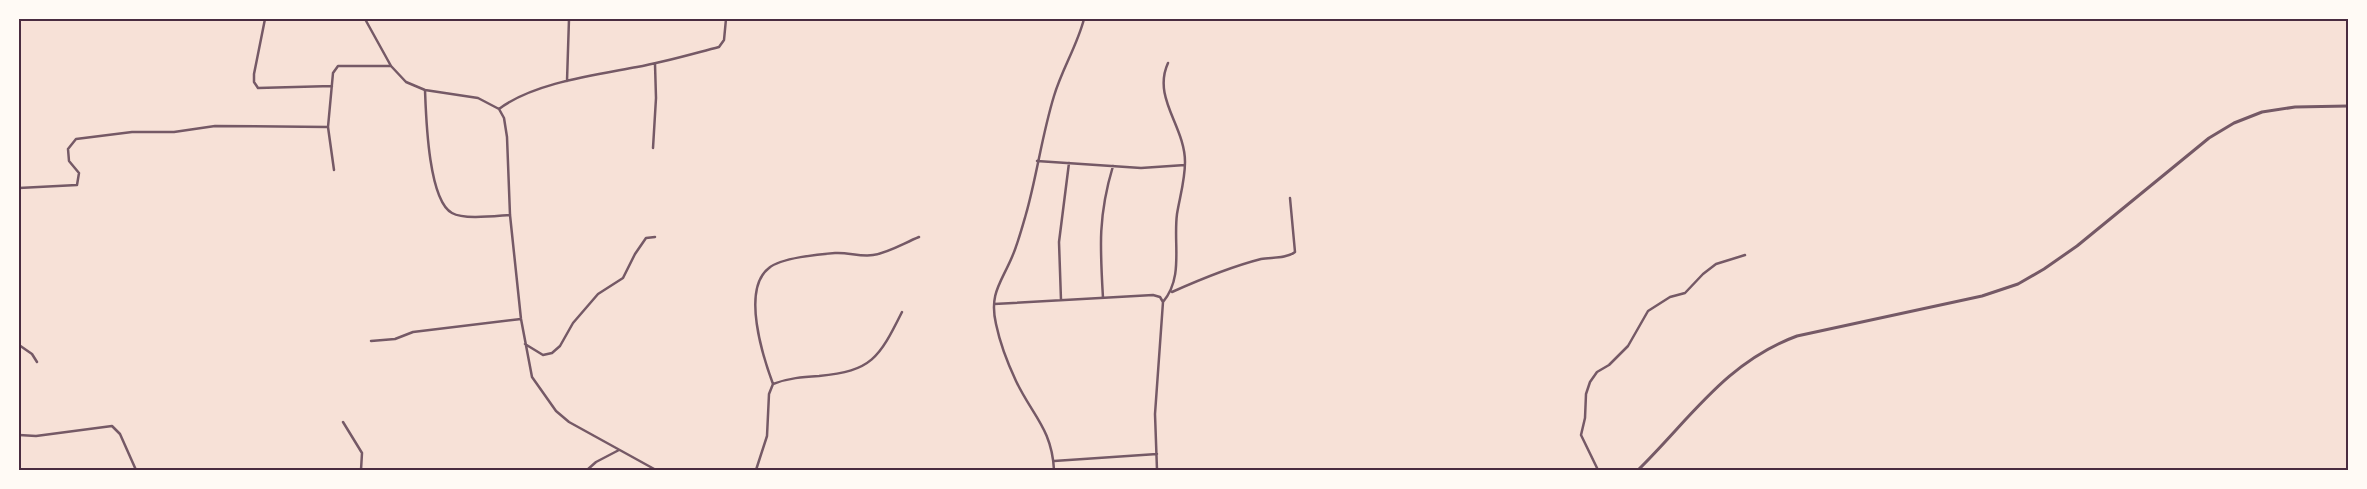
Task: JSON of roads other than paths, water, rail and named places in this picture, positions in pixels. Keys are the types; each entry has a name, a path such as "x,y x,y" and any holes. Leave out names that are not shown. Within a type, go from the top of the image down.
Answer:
{"street":[{"path":"265,19 254,74 254,82 258,88 332,86"},
{"path":"365,19 391,66 406,82 425,90 478,98 498,109 504,118 507,137 510,215 521,319 532,377 556,411 580,429 656,470"},
{"path":"567,81 569,19"},
{"path":"498,109 511,100 591,74 655,64 721,46 724,40 726,19"},
{"path":"1054,470 1054,452 1045,429 1017,382 996,324 994,304 995,290 1011,258 1027,213 1037,161 1055,93 1078,40 1084,19"},
{"path":"1157,470 1155,414 1164,302 1172,292 1177,267 1176,229 1186,176 1182,148 1165,100 1162,84 1168,63"},
{"path":"653,148 656,98 655,64"},
{"path":"334,170 328,127 333,74 338,66 391,66"},
{"path":"425,90 428,146 434,176 444,206 450,212 460,216 510,215"},
{"path":"1638,470 1670,438 1709,393 1768,347 1797,336 1982,296 2018,284 2077,246 2209,138 2234,123 2262,112 2295,108 2348,106"},
{"path":"19,188 77,185 79,173 69,161 68,149 76,139 132,132 174,132 215,126 328,127"},
{"path":"1037,161 1141,168 1184,165"},
{"path":"1061,300 1059,242 1069,163"},
{"path":"1103,298 1100,234 1108,184 1113,166"},
{"path":"1172,292 1229,269 1262,259 1291,255 1295,252 1290,198"},
{"path":"525,344 543,355 552,352 560,346 573,324 598,294 623,278 635,254 646,238 655,237"},
{"path":"756,470 767,436 769,394 773,384 765,362 756,318 759,286 768,268 775,264 837,252 874,256 919,237"},
{"path":"1598,470 1581,435 1585,418 1586,394 1590,382 1597,372 1609,365 1628,346 1648,311 1670,297 1685,293 1703,274 1716,264 1746,255"},
{"path":"994,304 1153,295 1160,297 1164,302"},
{"path":"773,384 784,379 846,372 861,368 875,358 888,340 902,312"},
{"path":"371,342 395,339 413,332 521,319"},
{"path":"19,345 32,354 37,362"},
{"path":"343,422 362,454 361,470"},
{"path":"19,435 36,436 112,426 117,429 124,441 136,470"},
{"path":"587,470 596,462 619,450"},
{"path":"1054,461 1157,454"}]}
